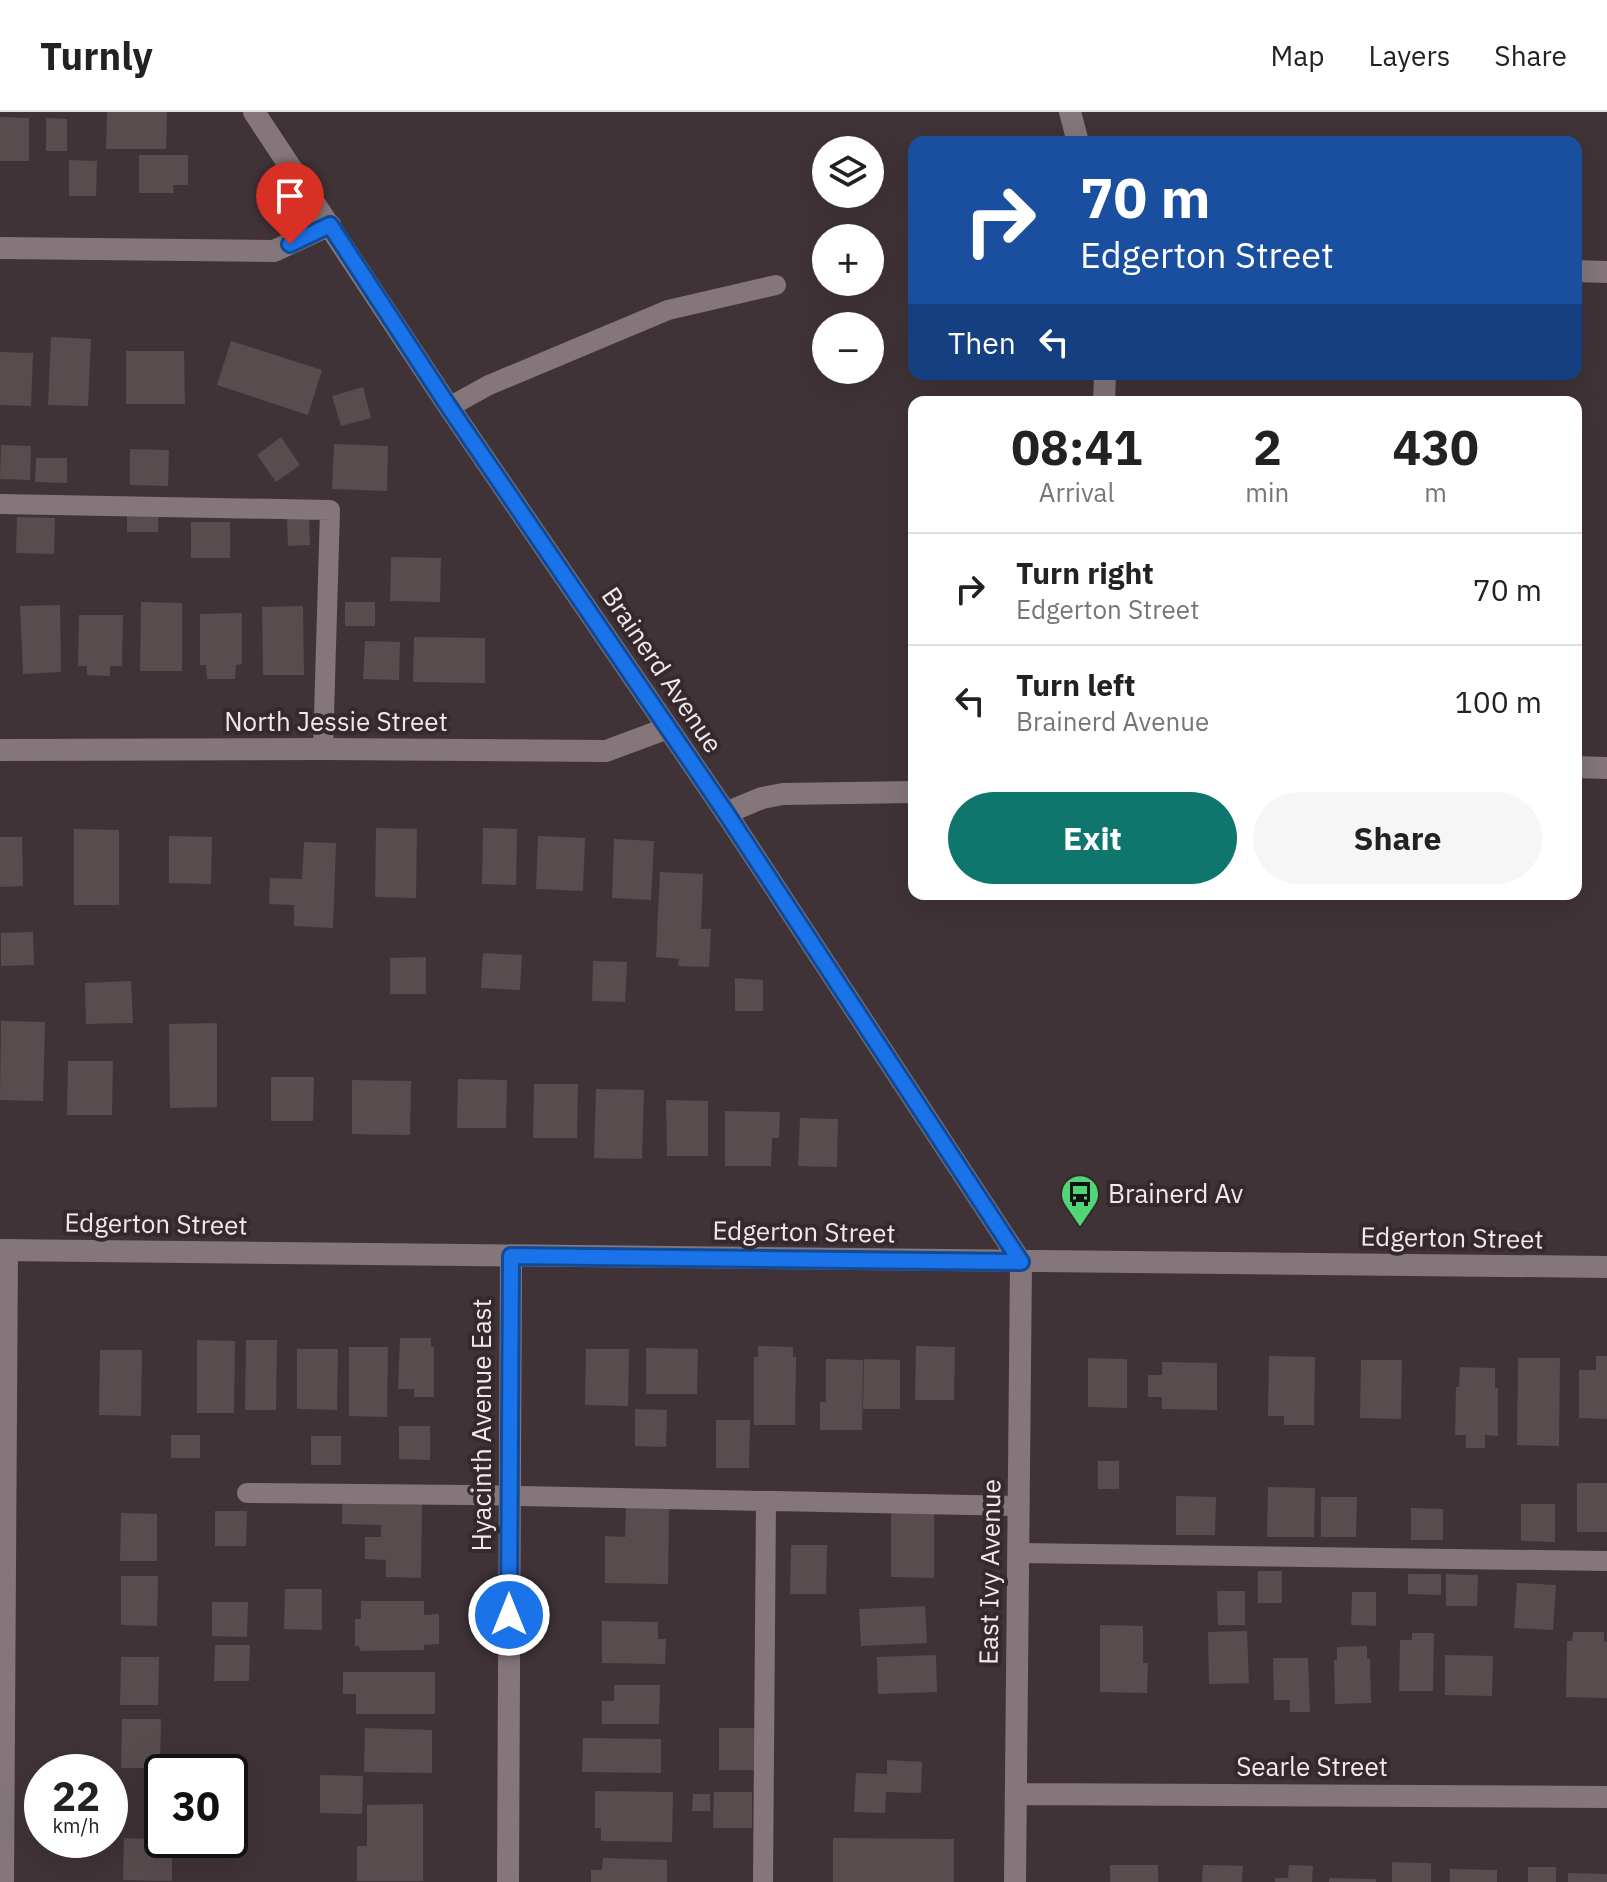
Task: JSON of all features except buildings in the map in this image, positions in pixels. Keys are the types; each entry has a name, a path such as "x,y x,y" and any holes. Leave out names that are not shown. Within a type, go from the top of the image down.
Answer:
{"street":[{"name":"Brainerd Avenue","path":"254,112 449,407 726,813 1021,1262"},
{"path":"1070,112 1076,136"},
{"path":"0,248 274,251 330,225"},
{"path":"1582,271 1607,272"},
{"name":"North Jessie Street","path":"0,750 606,751 668,728"},
{"path":"1582,767 1607,768"},
{"path":"726,813 762,798 783,794 908,792"},
{"path":"3,1882 4,1250"},
{"name":"Edgerton Street","path":"4,1250 1607,1267"},
{"name":"Hyacinth Avenue East","path":"508,1882 511,1256"},
{"name":"East Ivy Avenue","path":"1015,1882 1021,1262"},
{"name":"Searle Street","path":"1016,1794 1607,1797"}],"lane":[{"path":"449,407 489,385 668,310 776,285"},
{"path":"0,504 330,510 323,749"},
{"path":"247,1493 1019,1506"},
{"path":"763,1882 766,1501"},
{"path":"1018,1553 1607,1561"}],"place":[{"name":"Brainerd Av","path":"1080,1228"}],"route":[{"path":"290,244 330,225 449,407 726,813 1021,1262 511,1256 509,1615"}]}
